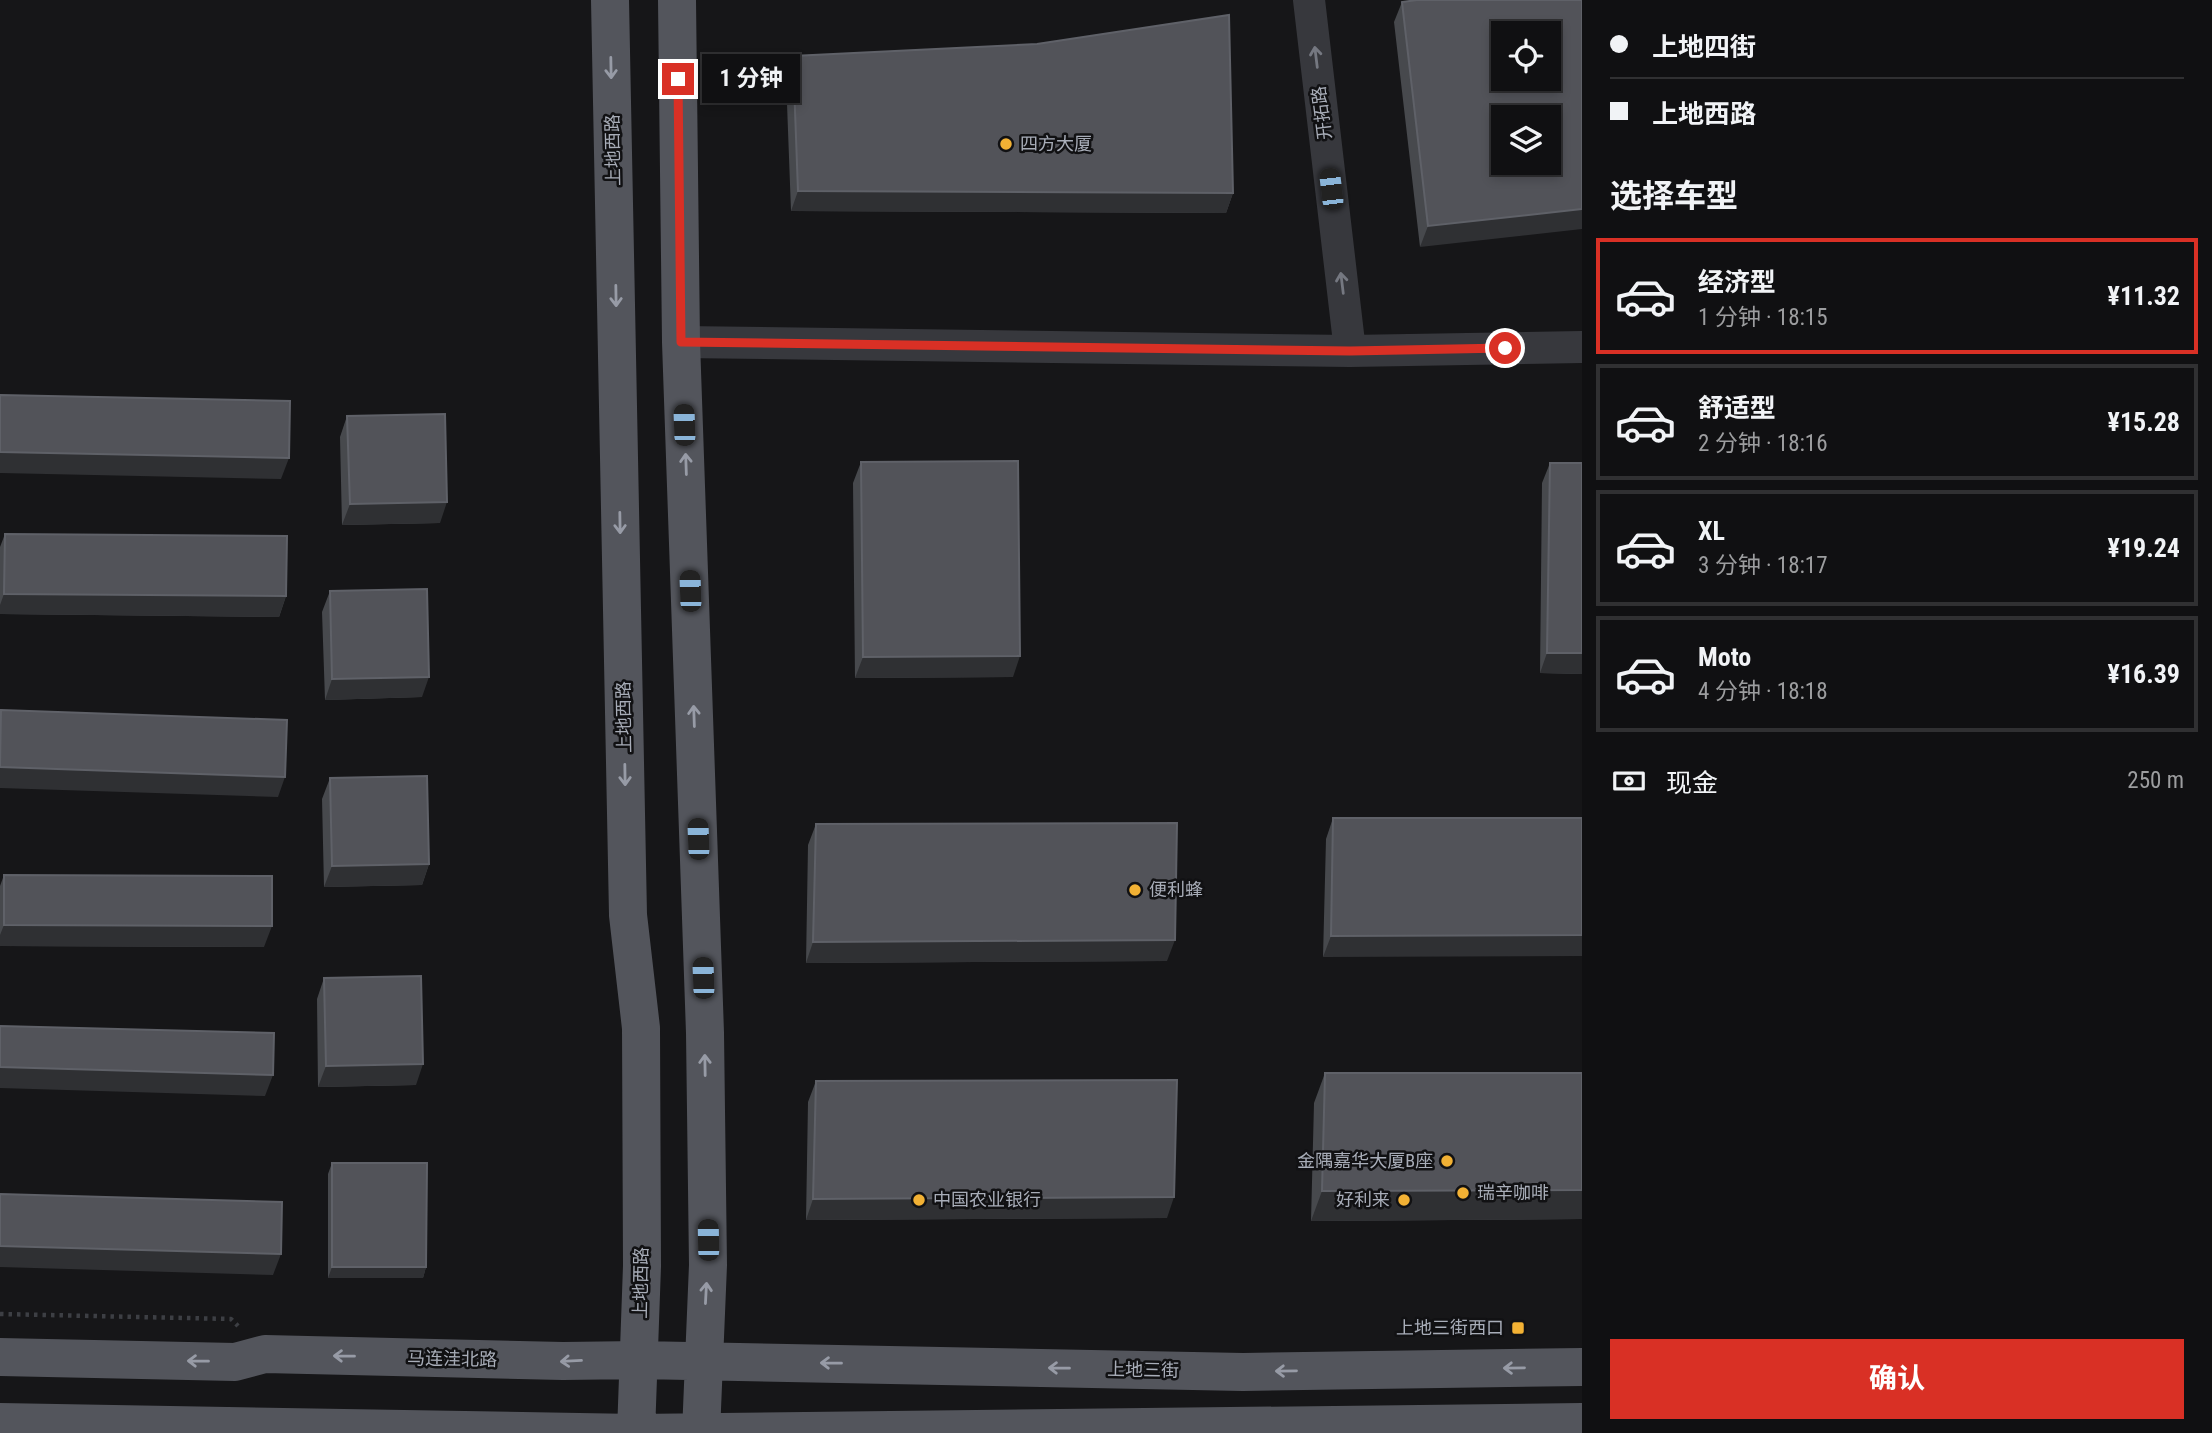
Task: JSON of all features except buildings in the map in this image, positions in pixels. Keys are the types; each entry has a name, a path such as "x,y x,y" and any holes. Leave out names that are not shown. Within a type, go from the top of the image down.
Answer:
{"main road":[{"name":"上地西路","path":"610,0 628,915 641,1028 642,1266 636,1433"},
{"path":"677,0 681,342 705,1033 708,1265 701,1432"},
{"name":"马连洼北路","path":"0,1357 235,1362 265,1354 563,1362 703,1361"},
{"name":"上地三街","path":"703,1361 1243,1372 1582,1367"},
{"path":"0,1422 636,1433 1582,1422"}],"street":[{"name":"开拓路","path":"1309,0 1350,351"},
{"path":"681,342 1350,351 1582,347"}],"path":[{"path":"0,1314 231,1319 265,1354"}],"place":[{"name":"四方大厦","path":"1006,144"},
{"name":"便利蜂","path":"1135,890"},
{"name":"金隅嘉华大厦B座","path":"1447,1161"},
{"name":"瑞辛咖啡","path":"1463,1193"},
{"name":"中国农业银行","path":"919,1200"},
{"name":"好利来","path":"1404,1200"},
{"name":"上地三街西口","path":"1518,1328"}],"route":[{"path":"678,79 681,342 1350,351 1505,348"}]}
